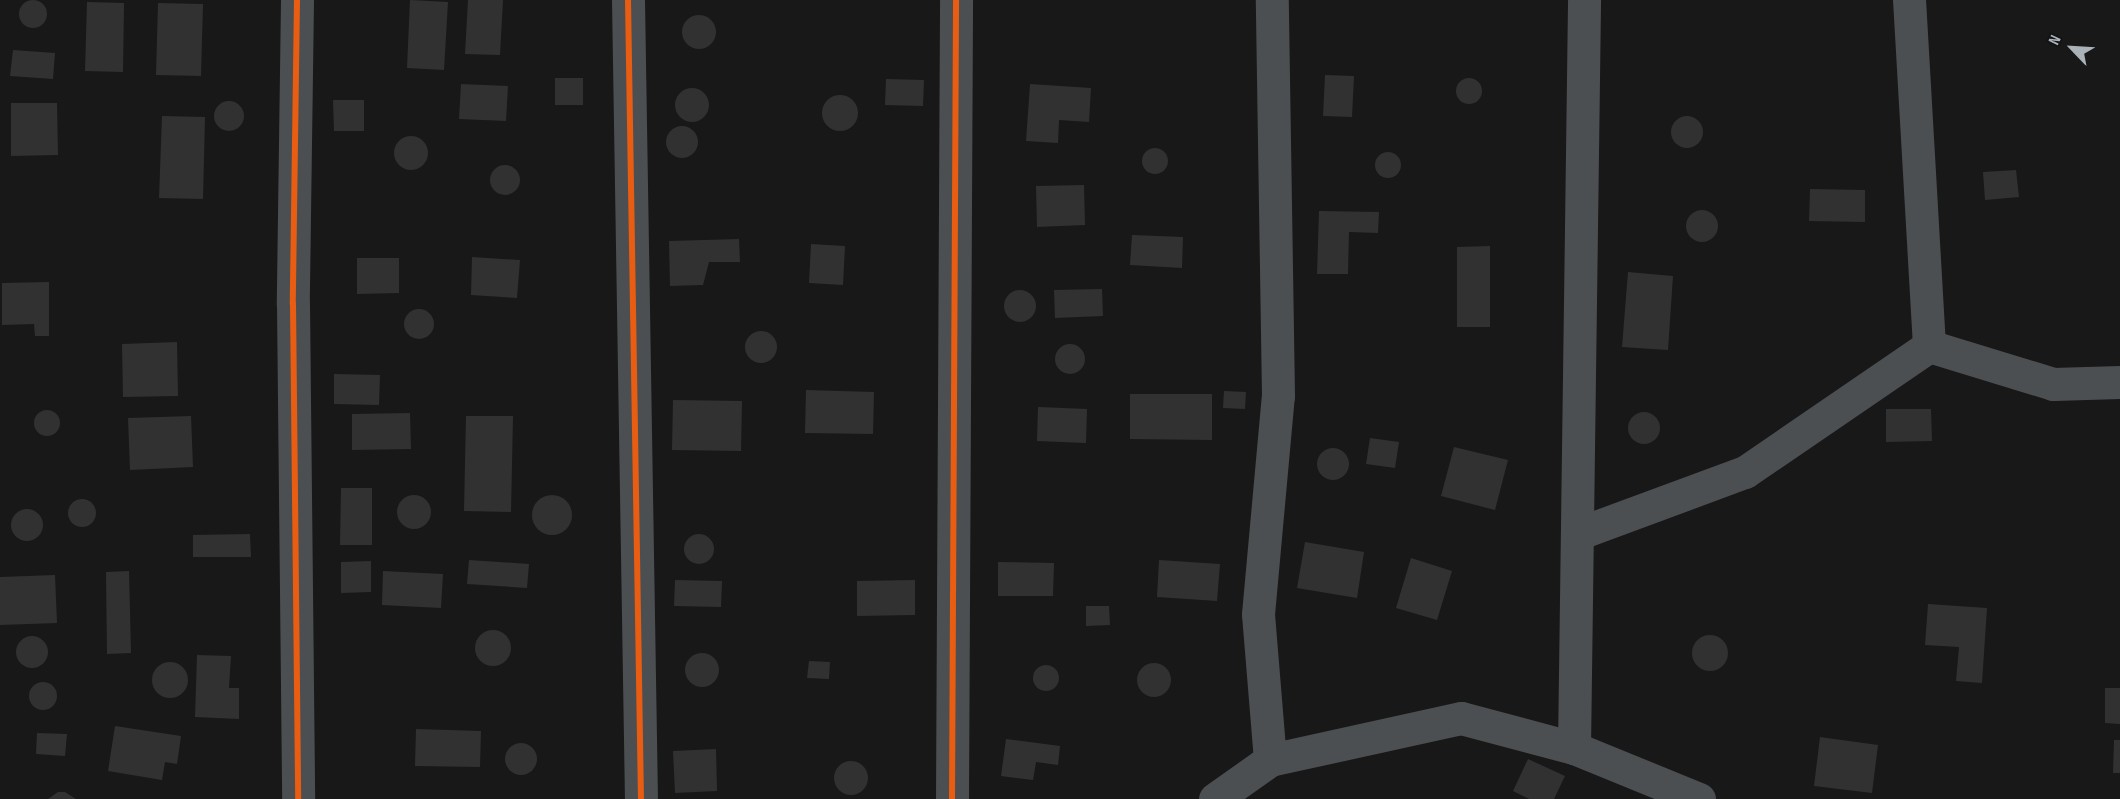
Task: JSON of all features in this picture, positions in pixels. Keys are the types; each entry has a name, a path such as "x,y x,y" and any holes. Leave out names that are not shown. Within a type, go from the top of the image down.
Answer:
{"street":[{"path":"297,0 293,304 298,799"},
{"path":"628,0 641,799"},
{"path":"952,799 956,0"},
{"path":"1270,760 1258,614 1278,396 1272,0"},
{"path":"1574,748 1584,0"},
{"path":"1909,0 1929,346"},
{"path":"1577,534 1745,472 1929,346"},
{"path":"1929,346 2053,384 2120,382"},
{"path":"1223,797 1270,760 1461,718 1574,748 1700,799"}],"building":[{"path":"33,0 43,4 47,14 43,24 33,28 23,24 19,14 23,4"},
{"path":"410,0 448,2 444,70 407,68"},
{"path":"468,0 503,0 500,55 465,54"},
{"path":"87,2 124,3 123,72 85,71"},
{"path":"158,3 203,4 201,76 156,75"},
{"path":"699,15 711,20 716,32 711,44 699,49 687,44 682,32 687,20"},
{"path":"13,50 55,53 53,79 10,76"},
{"path":"1325,75 1354,76 1352,117 1323,116"},
{"path":"555,78 583,78 583,105 555,105"},
{"path":"1469,78 1478,82 1482,91 1478,100 1469,104 1460,100 1456,91 1460,82"},
{"path":"886,79 924,80 923,106 885,105"},
{"path":"461,84 508,86 506,121 459,119"},
{"path":"1030,84 1091,88 1089,122 1059,120 1058,143 1026,141"},
{"path":"692,88 704,93 709,105 704,117 692,122 680,117 675,105 680,93"},
{"path":"840,95 853,100 858,113 853,126 840,131 827,126 822,113 827,100"},
{"path":"333,100 364,100 364,131 334,131"},
{"path":"229,101 240,105 244,116 240,127 229,131 218,127 214,116 218,105"},
{"path":"11,103 57,103 58,155 11,156"},
{"path":"162,116 205,117 203,199 159,198"},
{"path":"1687,116 1699,120 1703,132 1699,144 1687,148 1675,144 1671,132 1675,120"},
{"path":"682,126 693,131 698,142 693,153 682,158 671,153 666,142 671,131"},
{"path":"411,136 423,141 428,153 423,165 411,170 399,165 394,153 399,141"},
{"path":"1155,148 1164,152 1168,161 1164,170 1155,174 1146,170 1142,161 1146,152"},
{"path":"1388,152 1397,156 1401,165 1397,174 1388,178 1379,174 1375,165 1379,156"},
{"path":"505,165 516,169 520,180 516,191 505,195 494,191 490,180 494,169"},
{"path":"2016,170 2019,197 1985,200 1983,172"},
{"path":"1084,185 1085,225 1037,227 1036,186"},
{"path":"1810,189 1865,190 1865,222 1809,221"},
{"path":"1702,210 1713,215 1718,226 1713,237 1702,242 1691,237 1686,226 1691,215"},
{"path":"1319,211 1379,212 1378,233 1349,232 1348,274 1317,274"},
{"path":"1132,235 1183,237 1182,268 1130,265"},
{"path":"739,239 740,262 709,262 703,285 670,286 669,241"},
{"path":"811,244 845,246 843,285 809,283"},
{"path":"1490,246 1490,327 1457,327 1457,247"},
{"path":"472,257 520,260 517,298 471,295"},
{"path":"357,258 399,258 399,293 357,294"},
{"path":"1628,272 1673,276 1668,350 1622,347"},
{"path":"49,282 49,336 35,336 34,324 2,325 2,283"},
{"path":"1102,289 1103,316 1055,318 1054,290"},
{"path":"1020,290 1031,295 1036,306 1031,317 1020,322 1009,317 1004,306 1009,295"},
{"path":"419,309 425,310 433,318 433,330 425,338 419,339 413,338 405,330 404,324 405,318 413,310"},
{"path":"761,331 772,336 777,347 772,358 761,363 750,358 745,347 750,336"},
{"path":"177,342 178,396 123,397 122,344"},
{"path":"1070,344 1076,345 1084,353 1084,365 1076,373 1070,374 1064,373 1056,365 1055,359 1056,353 1064,345"},
{"path":"334,374 380,375 379,405 334,404"},
{"path":"806,390 874,392 873,434 805,433"},
{"path":"1224,391 1246,392 1245,409 1223,408"},
{"path":"1130,394 1212,394 1212,440 1130,439"},
{"path":"673,400 742,401 741,451 672,450"},
{"path":"1038,407 1087,409 1086,443 1037,441"},
{"path":"1886,409 1931,409 1932,441 1886,442"},
{"path":"47,410 56,414 60,423 56,432 47,436 38,432 34,423 38,414"},
{"path":"1644,412 1656,416 1660,428 1656,440 1644,444 1632,440 1628,428 1632,416"},
{"path":"410,413 411,449 352,450 352,414"},
{"path":"191,416 193,467 130,470 128,418"},
{"path":"466,416 513,416 511,512 464,511"},
{"path":"1370,438 1399,442 1395,468 1366,464"},
{"path":"1454,447 1508,460 1495,510 1441,496"},
{"path":"1333,448 1345,452 1349,464 1345,476 1333,480 1321,476 1317,464 1321,452"},
{"path":"341,488 372,488 372,545 340,545"},
{"path":"414,495 426,500 431,512 426,524 414,529 402,524 397,512 402,500"},
{"path":"552,495 566,501 572,515 566,529 552,535 538,529 532,515 538,501"},
{"path":"82,499 92,503 96,513 92,523 82,527 72,523 68,513 72,503"},
{"path":"27,509 38,514 43,525 38,536 27,541 16,536 11,525 16,514"},
{"path":"250,534 251,557 193,557 193,535"},
{"path":"699,534 710,538 714,549 710,560 699,564 688,560 684,549 688,538"},
{"path":"1305,542 1364,552 1357,598 1297,588"},
{"path":"1411,558 1452,571 1437,620 1396,608"},
{"path":"469,560 529,564 527,588 467,584"},
{"path":"1159,560 1220,564 1217,601 1157,597"},
{"path":"371,561 371,592 341,593 341,562"},
{"path":"998,562 1054,563 1053,596 998,596"},
{"path":"129,571 131,653 107,654 106,572"},
{"path":"383,571 443,574 441,608 382,605"},
{"path":"55,575 57,623 0,625 0,577"},
{"path":"675,580 722,581 721,607 674,606"},
{"path":"915,580 915,615 857,616 857,581"},
{"path":"1928,604 1987,608 1982,683 1956,681 1959,647 1925,645"},
{"path":"1086,606 1109,606 1110,625 1086,626"},
{"path":"493,630 506,635 511,648 506,661 493,666 480,661 475,648 480,635"},
{"path":"1710,635 1723,640 1728,653 1723,666 1710,671 1697,666 1692,653 1697,640"},
{"path":"32,636 43,641 48,652 43,663 32,668 21,663 16,652 21,641"},
{"path":"702,653 714,658 719,670 714,682 702,687 690,682 685,670 690,658"},
{"path":"197,655 231,656 229,688 239,688 239,719 195,717"},
{"path":"809,661 830,662 829,679 807,678"},
{"path":"170,662 183,667 188,680 183,693 170,698 157,693 152,680 157,667"},
{"path":"1154,663 1166,668 1171,680 1166,692 1154,697 1142,692 1137,680 1142,668"},
{"path":"1046,665 1056,668 1059,678 1056,688 1046,691 1036,688 1033,678 1036,668"},
{"path":"43,682 53,686 57,696 53,706 43,710 33,706 29,696 33,686"},
{"path":"2105,688 2120,688 2120,724 2105,723"},
{"path":"115,726 181,736 177,764 165,762 162,780 108,771"},
{"path":"416,729 481,731 480,767 415,766"},
{"path":"37,733 67,734 65,756 36,754"},
{"path":"1820,737 1878,745 1872,793 1814,786"},
{"path":"1006,739 1060,746 1058,765 1036,762 1033,780 1001,776"},
{"path":"2114,740 2120,740 2120,773 2113,773"},
{"path":"521,743 532,748 537,759 532,770 521,775 510,770 505,759 510,748"},
{"path":"716,749 717,791 675,793 673,751"},
{"path":"1528,759 1565,776 1554,799 1529,799 1513,791"},
{"path":"851,761 863,766 868,778 863,790 851,795 839,790 834,778 839,766"},
{"path":"58,792 65,792 76,799 48,799"}],"cycle path":[{"path":"297,0 293,304 298,799"},
{"path":"628,0 641,799"},
{"path":"952,799 956,0"}]}
